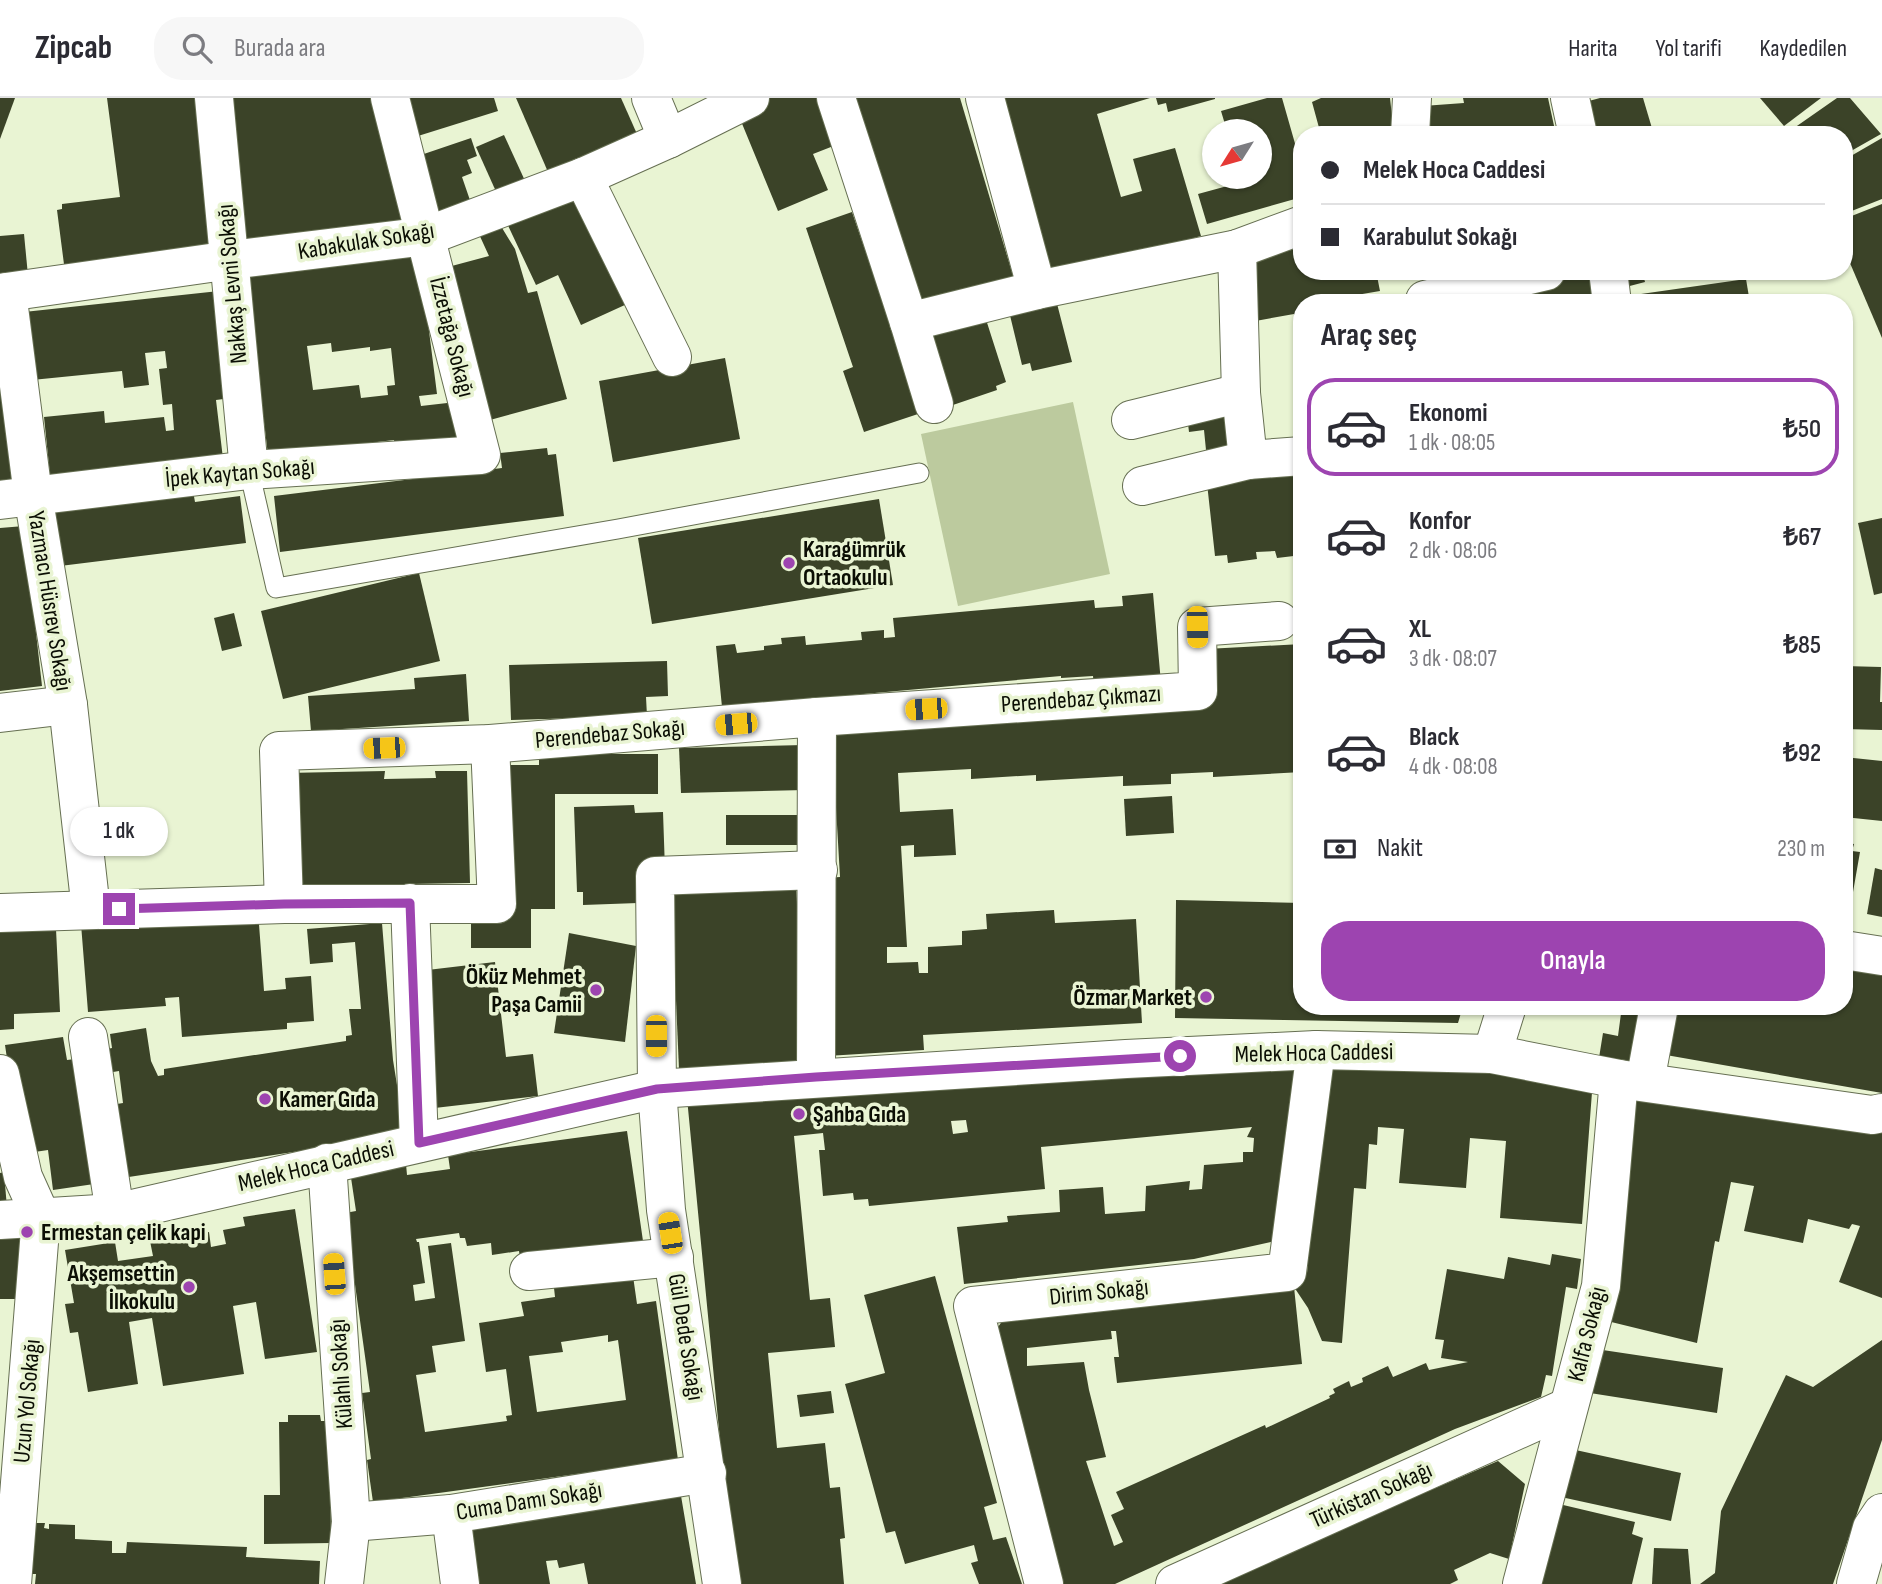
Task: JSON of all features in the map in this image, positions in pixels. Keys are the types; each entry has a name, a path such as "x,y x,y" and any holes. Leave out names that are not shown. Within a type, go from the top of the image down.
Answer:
{"street":[{"name":"Nakkaş Levni Sokağı","path":"214,98 249,470"},
{"name":"İzzetağa Sokağı","path":"390,98 481,455"},
{"path":"650,98 668,139"},
{"name":"Kabakulak Sokağı","path":"4,293 231,260 427,236 583,177 750,98"},
{"path":"836,98 934,404"},
{"path":"985,98 1037,290"},
{"path":"1410,126 1412,98"},
{"path":"1570,98 1576,126"},
{"path":"583,177 672,357"},
{"path":"909,322 1037,290 1237,249 1293,228"},
{"path":"1237,249 1241,393 1248,460"},
{"path":"1450,294 1508,280"},
{"name":"Yazmacı Hüsrev Sokağı","path":"4,293 16,498 68,705 91,911"},
{"path":"1131,420 1241,393"},
{"name":"İpek Kaytan Sokağı","path":"16,498 249,470 481,455"},
{"path":"1142,486 1248,460 1293,457"},
{"name":"Perendebaz Çıkmazı","path":"817,717 1198,691 1197,627 1279,621"},
{"path":"0,713 68,705"},
{"path":"816,1077 817,717"},
{"name":"Perendebaz Sokağı","path":"284,904 279,751 490,744 817,717"},
{"path":"0,913 284,904 497,904 490,744"},
{"name":"Gül Dede Sokağı","path":"722,1584 666,1210 657,1089 655,876 818,870"},
{"path":"410,903 419,1143"},
{"path":"1853,951 1882,956"},
{"path":"1492,1054 1504,1015"},
{"name":"Kalfa Sokağı","path":"1522,1584 1601,1286 1632,1080 1656,1015"},
{"path":"88,1037 116,1213"},
{"name":"Melek Hoca Caddesi","path":"0,1220 116,1213 657,1089 816,1077 1316,1050 1492,1054 1632,1080 1872,1115 1882,1113"},
{"name":"Dirim Sokağı","path":"1044,1584 974,1306 1287,1272 1316,1050"},
{"path":"0,1074 23,1178 41,1217"},
{"name":"Külahlı Sokağı","path":"327,1163 351,1522 344,1584"},
{"name":"Uzun Yol Sokağı","path":"12,1584 41,1217"},
{"path":"529,1271 674,1257"},
{"name":"Türkistan Sokağı","path":"1175,1584 1568,1407"},
{"name":"Cuma Damı Sokağı","path":"351,1522 451,1514 707,1472"},
{"path":"1856,1584 1872,1528 1882,1513"},
{"path":"451,1514 460,1584"}],"lane":[{"path":"249,470 276,588 618,529 919,473"}],"green space":[{"path":"1073,402 1110,574 958,606 921,434"}],"building":[{"path":"0,98 15,98 0,139"},
{"path":"107,98 198,98 218,254 65,272 57,210 62,209 62,204 120,197"},
{"path":"222,98 371,98 406,236 244,253"},
{"path":"407,98 494,98 498,111 418,136"},
{"path":"516,98 621,98 637,134 548,172"},
{"path":"764,98 816,98 836,145 813,154 828,190 778,211 736,109"},
{"path":"856,98 960,98 1014,279 918,307"},
{"path":"1001,98 1150,98 1097,114 1121,197 1142,191 1133,159 1175,148 1201,236 1053,278"},
{"path":"1156,98 1215,99 1168,112 1166,103 1158,105"},
{"path":"1267,98 1282,98 1293,136 1293,200 1207,224 1198,194 1216,189 1272,189 1272,119 1223,119 1221,111"},
{"path":"1321,98 1390,98 1393,126 1319,126 1312,102"},
{"path":"1463,98 1548,98 1554,126 1424,126 1423,106 1464,103"},
{"path":"1600,98 1643,98 1651,126 1580,126 1574,105"},
{"path":"1760,98 1821,98 1784,126"},
{"path":"1837,98 1850,98 1881,134 1853,150 1853,126 1797,126"},
{"path":"504,135 526,183 498,196 476,147"},
{"path":"471,138 477,156 467,160 472,173 462,177 473,209 436,221 415,157"},
{"path":"1882,138 1882,199 1853,210 1853,155"},
{"path":"575,190 627,304 581,325 558,275 536,285 504,217"},
{"path":"1882,204 1882,338 1853,270 1853,215"},
{"path":"852,212 921,413 864,432 843,371 853,367 806,228"},
{"path":"499,223 515,249 528,293 537,291 567,399 490,420 448,267 489,256 478,232"},
{"path":"24,234 29,286 0,289 0,236"},
{"path":"1293,250 1293,280 1378,280 1380,291 1362,294 1293,294 1293,314 1250,322 1238,260"},
{"path":"419,252 437,394 419,396 421,406 456,402 463,447 396,454 394,440 268,455 246,274","holes":["331,343 332,352 370,347 370,351 391,348 395,385 387,386 388,395 361,398 359,385 313,390 307,346"]},
{"path":"1524,280 1592,280 1594,294 1478,294"},
{"path":"1620,280 1644,280 1645,282 1622,288"},
{"path":"1746,280 1748,294 1641,294"},
{"path":"219,291 231,398 216,400 224,467 51,485 44,417 104,411 105,423 164,417 166,431 174,430 172,404 163,405 159,369 167,368 165,351 145,353 149,385 124,388 122,371 32,380 24,312"},
{"path":"1054,292 1072,362 1032,371 1030,363 1022,365 1007,303"},
{"path":"982,307 1006,382 996,386 997,390 950,406 924,325"},
{"path":"0,313 21,486 0,488"},
{"path":"725,358 740,439 613,462 599,381"},
{"path":"1232,401 1237,447 1206,450 1204,430 1189,432 1186,407"},
{"path":"547,448 548,455 556,454 564,516 280,552 274,496 502,468 500,453"},
{"path":"1293,464 1293,556 1277,558 1275,551 1256,552 1257,559 1228,563 1227,555 1215,556 1206,474"},
{"path":"193,491 195,502 240,496 246,543 60,566 52,509"},
{"path":"879,499 893,585 652,624 638,538"},
{"path":"1882,518 1882,593 1874,595 1858,523"},
{"path":"24,526 42,686 0,691 0,528"},
{"path":"419,573 440,661 283,699 261,611"},
{"path":"1153,593 1161,683 1094,687 1093,676 1061,676 722,707 716,646 735,644 737,653 764,650 764,646 782,644 781,638 805,636 806,645 862,640 861,632 884,630 884,638 895,637 893,618 1094,600 1095,608 1123,606 1122,596"},
{"path":"234,613 242,646 222,651 214,618"},
{"path":"1293,644 1293,773 1213,777 1213,772 1171,774 1171,784 1123,786 1123,776 1036,781 1036,775 971,779 971,769 898,773 900,812 953,809 956,855 914,857 914,845 901,846 907,947 887,947 887,963 918,962 919,973 928,973 928,947 962,945 962,931 987,929 986,914 1054,910 1055,923 1136,919 1142,1023 923,1035 924,1050 827,1056 825,878 840,877 831,720 1208,696 1206,649"},
{"path":"667,661 668,696 646,697 647,716 511,720 509,665"},
{"path":"1853,666 1881,667 1882,730 1853,729"},
{"path":"466,674 469,721 311,731 308,696 415,689 414,678"},
{"path":"804,745 805,790 681,793 679,748"},
{"path":"539,749 598,754 658,754 658,794 555,794 555,909 531,909 531,948 471,948 471,909 509,909 500,765 539,765"},
{"path":"1853,758 1882,761 1882,821 1853,818"},
{"path":"385,771 384,779 436,778 435,771 467,771 470,883 289,886 286,773"},
{"path":"1172,796 1174,833 1126,836 1124,799"},
{"path":"634,805 635,813 663,812 665,870 637,871 638,903 583,905 583,892 577,892 574,807"},
{"path":"726,815 803,815 803,845 726,845"},
{"path":"1853,851 1860,852 1853,892"},
{"path":"1875,868 1882,870 1882,917 1867,914"},
{"path":"796,881 804,1064 679,1069 671,886"},
{"path":"1176,900 1293,903 1293,1015 1460,1015 1458,1023 1175,1018"},
{"path":"258,911 264,991 286,989 285,978 311,976 314,1021 287,1023 287,1029 182,1037 179,997 165,998 166,1006 88,1012 81,924"},
{"path":"382,923 393,1060 405,1135 122,1178 111,1105 123,1103 119,1071 101,1074 97,1051 112,1048 110,1034 146,1028 151,1061 158,1076 164,1075 164,1069 346,1041 346,1036 352,1035 349,1009 361,1009 355,942 332,944 333,962 310,964 307,929"},
{"path":"56,929 60,1012 14,1014 14,1029 0,1030 0,932"},
{"name":"Öküz Mehmet Paşa Camii","path":"569,933 636,946 625,1042 554,1033"},
{"path":"495,962 506,1057 533,1054 538,1096 426,1109 419,971"},
{"path":"1853,967 1882,972 1882,1093 1666,1055 1673,1015 1853,1015"},
{"path":"1621,1015 1651,1015 1643,1070 1598,1064 1603,1033 1618,1036"},
{"path":"63,1037 67,1060 83,1058 101,1183 53,1190 48,1150 21,1154 5,1045"},
{"path":"1324,1057 1593,1079 1582,1224 1500,1218 1506,1141 1470,1138 1466,1188 1399,1183 1404,1129 1378,1127 1377,1145 1369,1144 1366,1189 1354,1188 1342,1343 1322,1341 1308,1308 1294,1287 1302,1364 1117,1383 1114,1357 1119,1357 1116,1331 1111,1331 1112,1339 1027,1348 1027,1366 1084,1362 1106,1457 1086,1461 1114,1546 1123,1542 1111,1515 1124,1509 1116,1492 1265,1425 1266,1428 1330,1398 1329,1396 1335,1393 1333,1389 1349,1381 1351,1387 1363,1382 1362,1378 1388,1366 1393,1377 1426,1363 1429,1370 1468,1362 1441,1358 1444,1340 1435,1339 1447,1269 1504,1279 1508,1257 1550,1265 1552,1254 1581,1259 1577,1289 1566,1287 1552,1376 1546,1375 1541,1397 1455,1429 1115,1584 1062,1584 998,1327 1008,1313 1298,1272 1307,1273"},
{"path":"1298,1064 1275,1241 1194,1259 964,1284 957,1227 1008,1222 1007,1216 1060,1212 1059,1190 1103,1187 1105,1214 1145,1211 1146,1186 1190,1181 1189,1190 1202,1189 1204,1165 1243,1162 1243,1152 1253,1152 1254,1138 1247,1137 1252,1127 1041,1147 1045,1189 869,1206 868,1199 854,1200 853,1193 823,1196 819,1150 825,1150 823,1133 794,1136 810,1300 830,1298 835,1347 768,1353 777,1448 825,1443 830,1488 840,1487 845,1538 840,1539 844,1584 738,1584 725,1492 687,1098","holes":["966,1120 968,1132 953,1134 951,1121"]},
{"path":"1627,1088 1882,1129 1882,1298 1839,1282 1860,1226 1852,1224 1849,1229 1808,1219 1803,1243 1744,1231 1754,1186 1731,1182 1719,1242 1715,1241 1697,1343 1599,1319"},
{"path":"627,1131 643,1241 520,1258 519,1251 492,1255 491,1243 467,1246 465,1238 460,1238 459,1233 416,1239 419,1242 425,1283 413,1285 415,1301 435,1298 428,1246 451,1243 465,1341 432,1346 436,1372 416,1375 425,1432 507,1421 506,1416 512,1415 506,1369 486,1372 479,1323 524,1316 521,1302 555,1297 554,1288 633,1276 637,1304 656,1301 678,1460 373,1502 367,1460 371,1459 362,1393 370,1392 345,1213 356,1211 350,1171 406,1164 407,1175 450,1169 448,1155","holes":["608,1335 608,1342 618,1340 626,1400 537,1412 529,1356 563,1352 561,1342"]},
{"path":"4,1172 7,1208 0,1208 0,1173"},
{"path":"295,1209 317,1352 265,1359 256,1302 233,1306 244,1374 163,1386 152,1318 129,1322 138,1384 88,1392 78,1332 70,1333 65,1304 74,1303 65,1250 115,1242 118,1261 153,1256 150,1241 209,1232 211,1247 226,1244 223,1230 245,1226 243,1217"},
{"path":"0,1231 27,1232 26,1299 0,1299"},
{"path":"935,1276 997,1503 984,1507 993,1540 1006,1537 1022,1584 979,1584 971,1563 978,1561 974,1545 905,1564 895,1531 886,1533 845,1384 885,1373 864,1295"},
{"path":"1882,1340 1882,1440 1833,1584 1700,1584 1715,1573 1721,1511 1786,1375 1813,1387"},
{"path":"1596,1349 1723,1368 1717,1413 1590,1393"},
{"path":"831,1391 834,1413 800,1417 797,1395"},
{"path":"288,1415 320,1415 321,1421 330,1421 331,1543 264,1544 264,1495 280,1495 279,1422 288,1422"},
{"path":"1571,1449 1681,1473 1671,1521 1561,1497"},
{"path":"1498,1461 1525,1484 1509,1559 1490,1553 1454,1570 1458,1580 1450,1584 1213,1584"},
{"path":"679,1484 696,1584 588,1584 584,1563 559,1568 557,1560 546,1561 550,1584 479,1584 468,1520"},
{"path":"1559,1504 1635,1522 1632,1534 1643,1538 1632,1584 1537,1584"},
{"path":"32,1523 45,1523 44,1528 49,1529 49,1524 75,1525 75,1539 112,1541 112,1553 126,1553 127,1542 247,1547 246,1557 320,1561 319,1584 35,1584 36,1574 30,1574"},
{"path":"1654,1548 1688,1549 1691,1584 1652,1584"}],"place":[{"name":"Karagümrük Ortaokulu","path":"789,563"},
{"name":"Öküz Mehmet Paşa Camii","path":"596,990"},
{"name":"Özmar Market","path":"1206,997"},
{"name":"Kamer Gıda","path":"265,1099"},
{"name":"Şahba Gıda","path":"799,1114"},
{"name":"Ermestan çelik kapi","path":"27,1232"},
{"name":"Akşemsettin İlkokulu","path":"189,1287"}],"route":[{"path":"119,909 410,903 419,1143 657,1089 1180,1056"}]}
